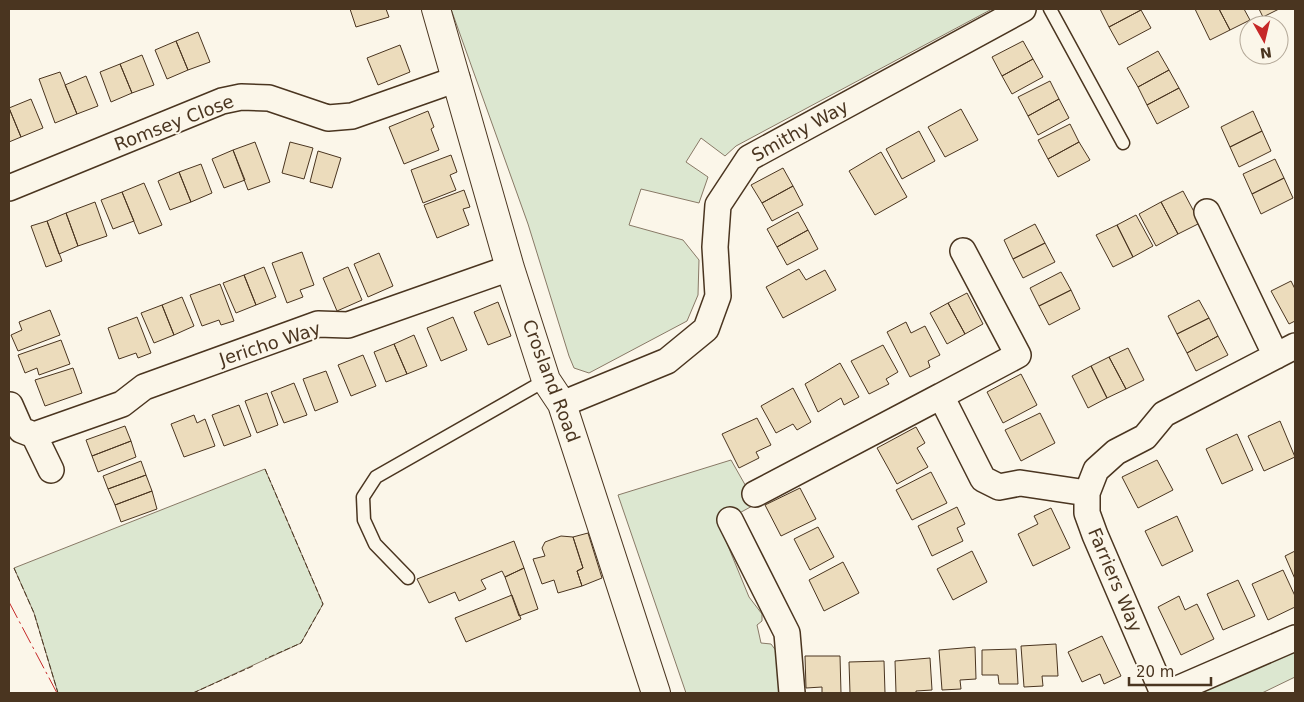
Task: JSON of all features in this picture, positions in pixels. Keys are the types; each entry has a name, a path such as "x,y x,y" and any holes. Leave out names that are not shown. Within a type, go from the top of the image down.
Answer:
{"street":[{"name":"Crosland Road","path":"436,9 510,268 546,380 562,404 656,693"},
{"name":"Smithy Way","path":"562,404 668,360 706,329 718,296 715,247 718,205 748,158 1023,9"},
{"name":"Romsey Close","path":"9,188 222,101 241,97 269,98 328,118 352,116 457,78"},
{"name":"Farriers Way","path":"1163,693 1095,536 1087,513 1087,493 1096,470 1116,452 1145,437 1164,414 1286,351 1207,212"},
{"path":"754,494 1018,355 964,251"},
{"name":"Jericho Way","path":"34,435 122,404 144,387 318,324 348,325 510,268"},
{"path":"942,396 983,479 999,487 1020,484 1087,493"},
{"path":"10,405 21,430 34,435 51,470"},
{"path":"730,520 787,634 792,693"},
{"path":"1168,693 1295,638"}],"lane":[{"path":"1050,9 1123,144"},
{"path":"408,578 375,544 364,520 363,498 376,477 546,380"}],"green space":[{"path":"451,9 992,9 736,146 725,156 701,138 686,162 708,177 699,203 641,189 629,225 683,240 699,260 698,295 687,321 589,373 574,368 569,356 528,224"},
{"path":"731,460 756,504 719,524 749,597 762,614 762,621 757,625 761,643 771,644 777,652 781,693 686,693 618,495"},
{"path":"265,469 323,604 301,643 193,693 58,693 34,613 14,568"},
{"path":"1295,646 1295,677 1262,693 1198,693"}],"building":[{"path":"350,9 386,9 389,17 356,27"},
{"path":"1100,9 1140,9 1141,10 1109,27"},
{"path":"1195,9 1219,9 1230,30 1210,40"},
{"path":"1219,9 1244,9 1247,15 1239,15 1239,26 1230,30"},
{"path":"1259,9 1279,9 1267,15 1262,15"},
{"path":"1141,10 1151,28 1119,45 1109,27"},
{"path":"198,32 210,62 188,70 176,41"},
{"path":"176,41 188,70 167,79 155,50"},
{"path":"1023,41 1033,59 1002,76 992,57"},
{"path":"400,45 410,72 378,85 367,58"},
{"path":"1158,51 1169,70 1138,87 1127,68"},
{"path":"142,55 154,85 132,93 120,64"},
{"path":"1033,59 1043,77 1012,94 1002,76"},
{"path":"120,64 132,93 111,102 100,72"},
{"path":"1169,70 1179,88 1147,105 1138,87"},
{"path":"60,72 77,114 55,123 39,79"},
{"path":"86,76 98,106 77,114 65,85"},
{"path":"1050,81 1059,99 1028,116 1018,97"},
{"path":"1179,88 1189,107 1157,124 1147,105"},
{"path":"31,99 43,128 21,137 9,108"},
{"path":"1059,99 1069,118 1038,135 1028,116"},
{"path":"9,108 21,137 9,142"},
{"path":"961,109 978,140 945,157 928,127"},
{"path":"428,111 434,127 431,129 439,150 404,164 389,127"},
{"path":"1253,111 1262,131 1230,147 1221,127"},
{"path":"1070,124 1079,142 1048,159 1038,140"},
{"path":"919,131 935,161 902,179 886,149"},
{"path":"1262,131 1271,151 1239,167 1230,147"},
{"path":"255,142 270,182 248,190 233,150"},
{"path":"290,142 313,148 304,179 282,173"},
{"path":"1079,142 1090,160 1058,177 1048,159"},
{"path":"233,150 245,180 224,188 212,159"},
{"path":"318,151 341,158 332,188 310,182"},
{"path":"881,152 907,197 875,215 849,171"},
{"path":"451,155 457,172 450,175 456,190 423,203 411,170"},
{"path":"1275,159 1284,178 1252,194 1243,174"},
{"path":"201,164 212,193 191,202 179,172"},
{"path":"783,168 793,186 762,203 751,185"},
{"path":"179,172 191,202 170,210 158,181"},
{"path":"1284,178 1293,198 1261,214 1252,194"},
{"path":"144,183 162,225 139,234 122,192"},
{"path":"793,186 803,205 772,221 762,203"},
{"path":"464,190 470,207 463,209 469,225 437,238 424,205"},
{"path":"1183,191 1200,223 1178,234 1161,202"},
{"path":"122,192 134,221 113,229 101,200"},
{"path":"95,202 107,236 78,246 66,213"},
{"path":"1161,202 1178,234 1156,246 1139,214"},
{"path":"798,212 808,230 777,247 767,229"},
{"path":"66,213 78,246 59,254 47,221"},
{"path":"1136,215 1153,246 1133,257 1117,225"},
{"path":"47,221 62,261 46,267 31,226"},
{"path":"1035,224 1045,243 1013,259 1004,240"},
{"path":"1117,225 1133,257 1113,267 1096,235"},
{"path":"808,230 818,249 787,265 777,247"},
{"path":"1045,243 1055,262 1023,278 1013,259"},
{"path":"302,252 314,285 300,290 303,297 287,303 272,263"},
{"path":"379,253 393,286 368,297 354,264"},
{"path":"264,267 276,297 256,305 244,275"},
{"path":"348,267 362,300 337,311 323,278"},
{"path":"799,269 806,280 825,270 836,290 783,318 766,287"},
{"path":"1061,272 1071,290 1039,306 1030,288"},
{"path":"244,275 256,305 236,313 223,283"},
{"path":"1291,281 1295,289 1295,321 1289,324 1271,291"},
{"path":"220,284 234,321 221,325 219,320 202,326 190,295"},
{"path":"1071,290 1080,309 1049,325 1039,306"},
{"path":"967,293 983,324 965,334 948,303"},
{"path":"182,297 194,326 174,335 162,305"},
{"path":"1199,300 1209,318 1177,334 1168,316"},
{"path":"498,302 511,336 488,345 474,312"},
{"path":"948,303 965,334 947,344 930,313"},
{"path":"162,305 174,335 154,343 141,313"},
{"path":"50,310 60,335 18,351 11,335 22,330 19,322"},
{"path":"137,317 151,353 138,358 136,353 119,359 108,328"},
{"path":"453,317 467,350 441,361 427,328"},
{"path":"1209,318 1218,336 1187,353 1177,334"},
{"path":"906,322 911,333 925,326 940,355 928,361 930,367 910,377 887,332"},
{"path":"414,335 427,366 407,374 394,344"},
{"path":"1218,336 1228,355 1196,371 1187,353"},
{"path":"61,340 70,364 39,375 37,368 25,373 18,355"},
{"path":"394,344 407,374 386,382 374,352"},
{"path":"883,345 898,372 886,379 889,384 869,394 851,361"},
{"path":"1128,348 1144,380 1126,389 1109,357"},
{"path":"363,355 376,386 351,396 338,365"},
{"path":"1109,357 1126,389 1107,398 1091,366"},
{"path":"840,363 859,397 844,405 841,398 818,412 805,384"},
{"path":"1091,366 1107,398 1088,408 1072,376"},
{"path":"73,368 82,393 45,406 35,380"},
{"path":"326,371 338,402 315,411 303,379"},
{"path":"1021,374 1037,405 1003,423 987,392"},
{"path":"294,383 307,415 284,423 271,392"},
{"path":"793,388 811,422 797,430 793,424 776,433 761,406"},
{"path":"267,393 278,425 257,433 245,401"},
{"path":"239,405 251,436 224,446 212,415"},
{"path":"1040,413 1055,443 1021,461 1005,430"},
{"path":"194,415 197,423 205,419 215,446 184,457 171,424"},
{"path":"757,418 771,445 756,452 759,458 739,468 722,434"},
{"path":"1280,421 1295,457 1264,471 1248,436"},
{"path":"125,426 131,441 92,456 86,440"},
{"path":"916,427 925,443 917,448 928,467 897,484 877,448"},
{"path":"1237,434 1253,470 1222,484 1206,449"},
{"path":"131,441 136,457 98,472 92,456"},
{"path":"1157,460 1173,490 1138,508 1122,477"},
{"path":"141,461 146,475 108,489 103,476"},
{"path":"931,472 947,503 912,520 896,490"},
{"path":"146,475 152,491 115,505 108,489"},
{"path":"800,488 816,519 781,536 765,505"},
{"path":"152,491 157,509 121,522 115,505"},
{"path":"957,507 965,524 957,528 963,541 932,556 918,526"},
{"path":"1051,508 1070,548 1033,566 1018,534 1038,524 1034,516"},
{"path":"1177,516 1193,551 1162,566 1145,531"},
{"path":"818,527 834,557 810,570 794,539"},
{"path":"588,533 602,578 582,586 577,571 583,568 573,537"},
{"path":"561,536 573,537 583,568 577,571 582,586 558,593 554,580 542,584 533,559 545,556 542,548 545,542"},
{"path":"514,541 524,568 505,577 502,571 481,580 486,589 459,601 455,592 429,603 417,579"},
{"path":"972,551 987,582 953,600 937,569"},
{"path":"1295,551 1295,579 1285,556"},
{"path":"843,562 859,593 824,611 809,580"},
{"path":"524,568 538,609 519,616 505,577"},
{"path":"1283,570 1295,596 1295,607 1268,620 1252,584"},
{"path":"1238,580 1255,616 1223,630 1207,594"},
{"path":"512,595 521,619 466,642 455,618"},
{"path":"1179,596 1185,610 1197,604 1214,639 1181,655 1158,607"},
{"path":"1102,636 1121,676 1104,684 1100,674 1082,682 1068,652"},
{"path":"1056,644 1058,676 1042,676 1043,686 1024,687 1021,646"},
{"path":"975,647 976,679 960,680 961,689 942,690 939,650"},
{"path":"1016,649 1018,684 999,684 998,675 982,675 982,650"},
{"path":"805,656 840,656 841,693 822,693 822,687 806,688"},
{"path":"930,658 932,690 916,691 916,693 896,693 895,661"},
{"path":"884,661 885,693 850,693 849,662"}],"fence":[{"path":"265,469 323,604 301,643 265,659"},
{"path":"14,568 34,613 58,693"},
{"path":"193,693 253,666"}],"power":[{"path":"9,602 57,693"}]}
